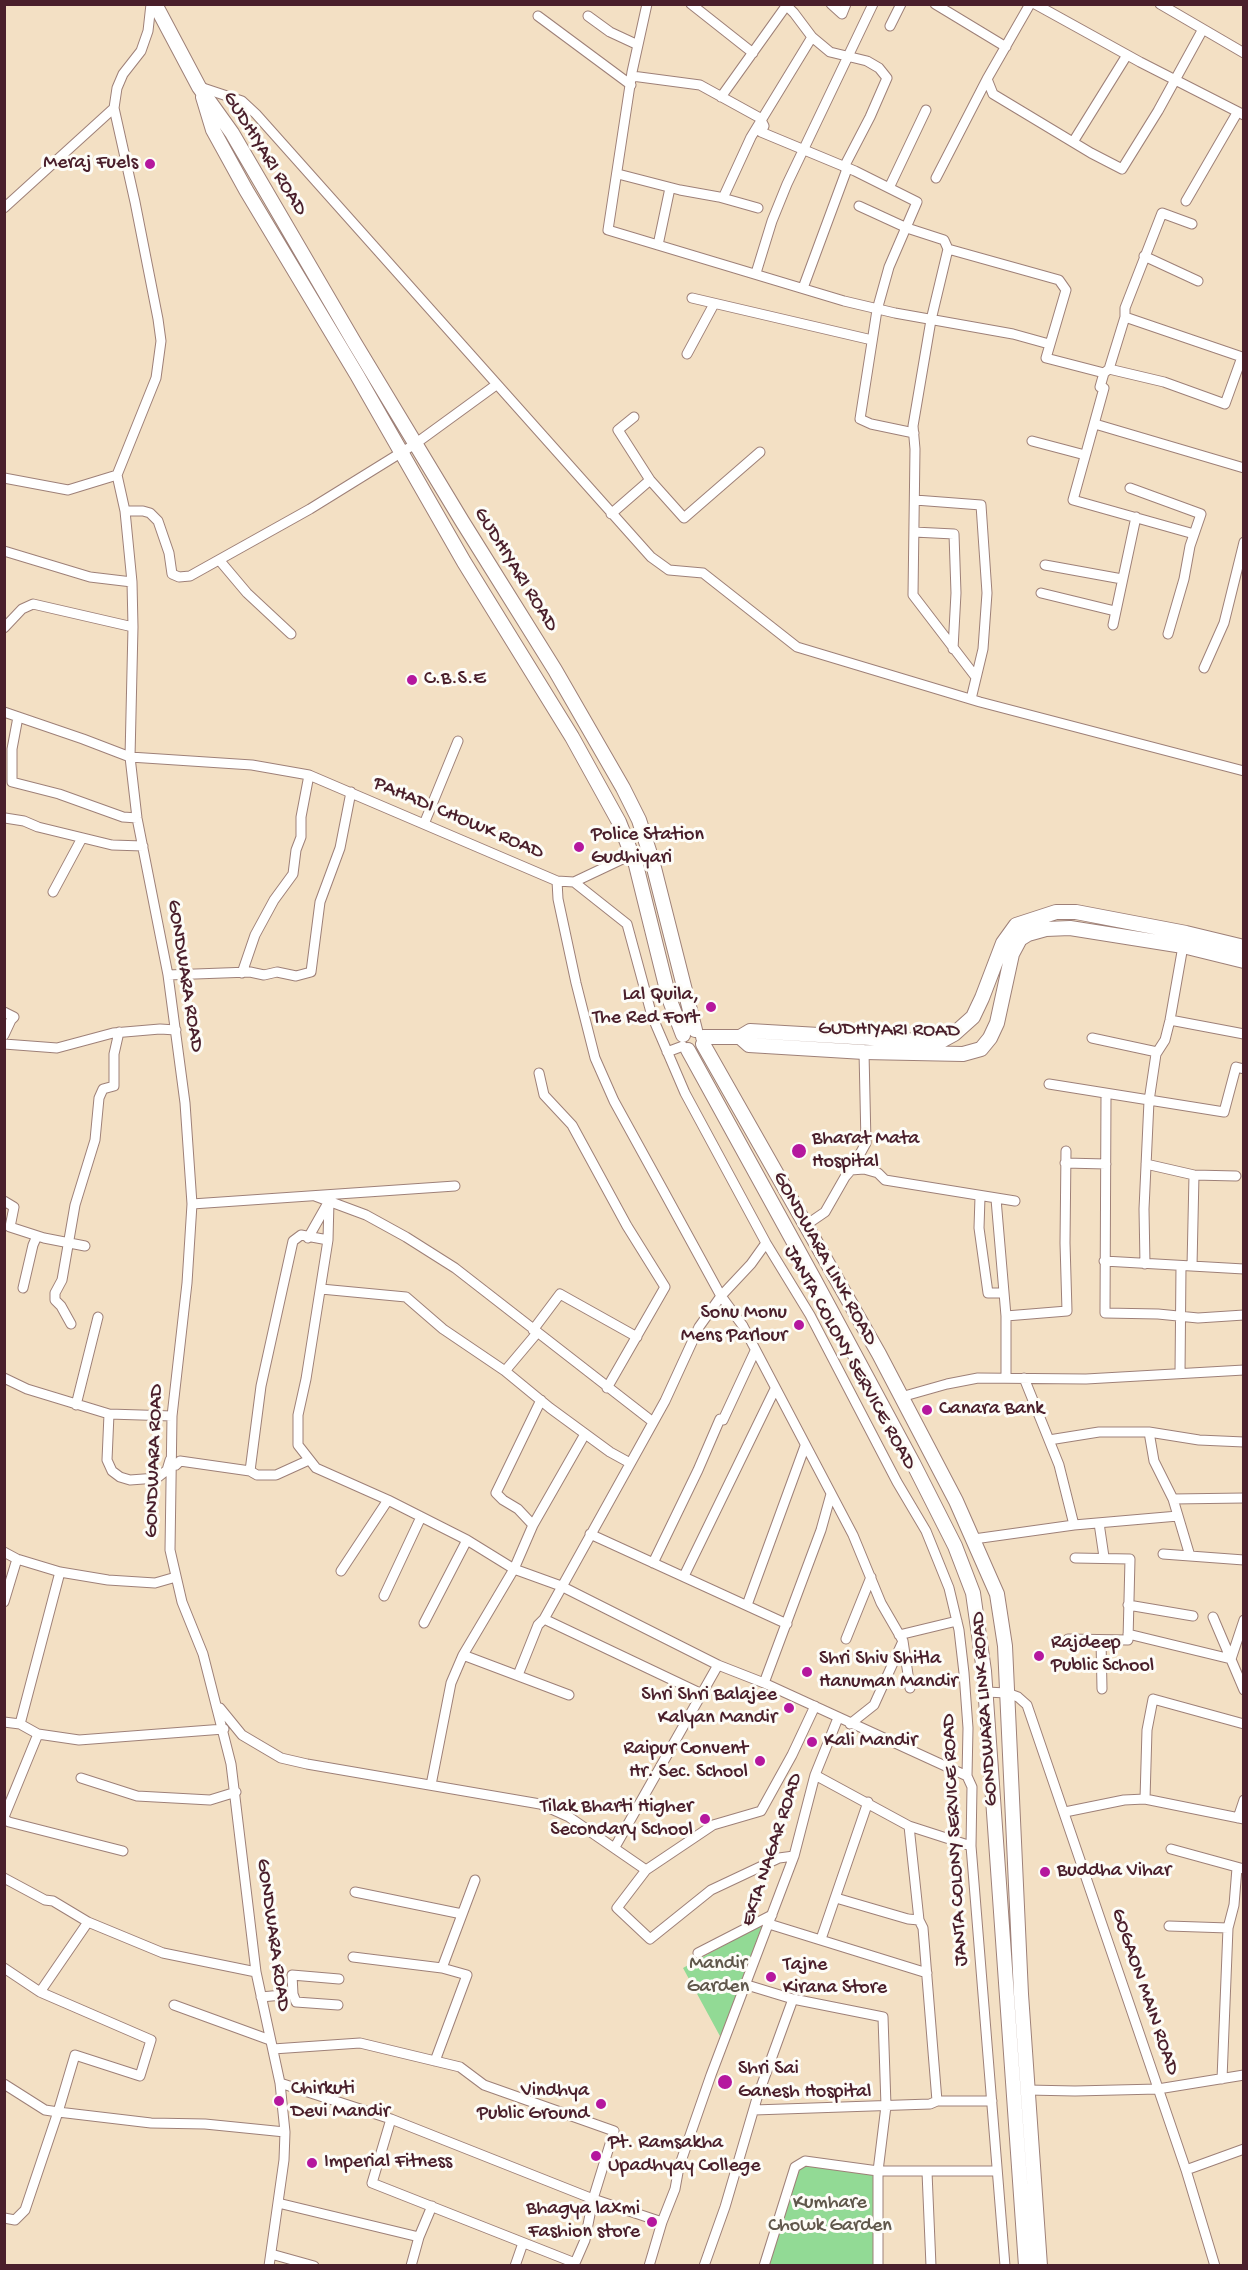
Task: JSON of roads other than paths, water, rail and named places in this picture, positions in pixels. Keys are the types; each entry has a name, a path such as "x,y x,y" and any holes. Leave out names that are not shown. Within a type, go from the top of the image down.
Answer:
{"street":[{"path":"153,4 199,87 242,101 249,108 651,558 669,570 703,573 797,647 971,699 1244,771"},
{"path":"4,478 68,490 117,475 156,378 160,341 158,319 114,108 117,88 123,74 141,51 148,31 153,4"},
{"path":"647,4 638,45 608,230 877,310 1013,334 1049,344"},
{"path":"691,4 753,53"},
{"path":"831,4 842,14 846,4"},
{"path":"756,273 772,221 873,4"},
{"path":"890,26 901,4"},
{"path":"935,4 1005,47"},
{"path":"936,178 987,79 1030,4"},
{"path":"1035,4 1126,55 1240,114 1186,201"},
{"path":"1160,4 1244,53"},
{"path":"722,97 786,5 812,37 830,52 867,61 879,68 887,78 846,168 803,288"},
{"path":"538,16 632,80 700,85 760,118 764,126 761,132 846,168 917,202 890,267 877,310 860,418 871,424 914,433"},
{"path":"588,16 610,32 638,45"},
{"path":"987,79 993,94 1122,169 1142,140 1203,29"},
{"path":"723,198 751,137 812,37"},
{"path":"1073,142 1126,55"},
{"name":"GUDHIYARI ROAD","path":"199,87 232,133 416,444 555,670 606,757 639,820 668,917 692,1040"},
{"name":"GUDHIYARI ROAD","path":"199,87 213,130 224,150 464,562 593,773 619,822 632,855 669,998 692,1040"},
{"path":"4,208 114,108"},
{"path":"889,188 926,110"},
{"path":"618,174 758,208"},
{"path":"658,245 670,188"},
{"path":"859,207 907,228 944,240 948,249 931,320 914,433 914,595 975,676"},
{"path":"1192,224 1162,213 1125,308 1125,317 1100,387 1104,388 1073,500 1194,534"},
{"path":"948,249 1059,280 1066,290 1046,358 1182,387 1225,404 1242,357 1125,317"},
{"path":"1144,256 1198,281"},
{"path":"692,298 872,340"},
{"path":"687,354 714,304"},
{"path":"125,511 150,513 158,521 166,544 172,574 179,577 190,576 310,509 416,444 496,385"},
{"path":"634,417 618,430 650,480 684,518 760,452"},
{"path":"1095,424 1244,468"},
{"path":"1032,441 1085,455"},
{"name":"GONDWARA ROAD","path":"117,475 125,511 132,582 130,757 137,818 168,975 176,1030 185,1103 192,1204 188,1283 172,1416 170,1550 182,1602 203,1654 224,1729 236,1792 256,1972 280,2083 285,2132 269,2265"},
{"path":"611,514 650,480"},
{"path":"1130,488 1201,514 1168,634"},
{"path":"915,500 981,505 987,593 983,649 971,699"},
{"path":"1113,625 1136,517"},
{"path":"914,532 954,534 956,593 953,649"},
{"path":"1204,668 1224,622 1244,542"},
{"path":"4,551 90,577 132,582"},
{"path":"220,561 247,593 291,634"},
{"path":"1045,565 1122,579"},
{"path":"1041,593 1115,611"},
{"path":"4,628 22,609 33,604 133,627"},
{"name":"PAHADI CHOWK ROAD","path":"4,712 130,757 252,765 309,775 557,881 574,882"},
{"path":"18,717 8,782 59,794 123,817 137,818"},
{"path":"424,824 458,741"},
{"path":"242,973 255,935 274,900 293,874 296,850 301,837 301,817 309,775"},
{"path":"168,975 242,973 264,975 277,972 296,976 311,972 320,902 340,848 351,792"},
{"path":"5,818 24,820 112,845 143,846"},
{"path":"53,892 82,838"},
{"path":"632,855 574,882 627,924 652,1016 667,1052 692,1040"},
{"path":"557,881 558,898 576,983 595,1058 615,1101 721,1296 743,1326 853,1534 881,1603 901,1638 910,1688"},
{"name":"GUDHIYARI ROAD","path":"692,1040 740,1037 750,1030 941,1041 954,1034 973,1017 1002,943 1016,926 1056,912 1070,912 1186,933 1244,947"},
{"path":"1070,912 1070,928"},
{"name":"GUDHIYARI ROAD","path":"740,1037 749,1045 864,1052 963,1054 981,1049 990,1038 997,1023 1012,954 1020,939 1046,929 1070,928 1182,946 1244,961"},
{"path":"1145,1264 1149,1101 1157,1052 1165,1040 1170,1020 1182,946"},
{"path":"4,1012 14,1017 4,1035"},
{"path":"1170,1020 1244,1034"},
{"path":"4,1044 57,1048 98,1035 160,1029 176,1030"},
{"path":"71,1324 62,1306 54,1300 55,1293 62,1280 75,1205 95,1140 99,1098 103,1089 114,1086 114,1054 119,1032"},
{"path":"1092,1038 1157,1052"},
{"name":"GONDWARA LINK ROAD","path":"692,1040 806,1225 901,1397 974,1539 997,1594 1005,1646 1017,1922 1040,2265"},
{"name":"GONDWARA LINK ROAD","path":"692,1040 814,1279 955,1546 974,1593 986,1692 1026,2265"},
{"name":"JANTA COLONY SERVICE ROAD","path":"667,1052 706,1134 766,1243 810,1315 897,1482 926,1531 949,1588 957,1621 964,1673 967,1776 972,1787 971,1846 1005,2265"},
{"path":"806,1225 825,1212 866,1143 864,1052"},
{"path":"1049,1084 1224,1112 1236,1067 1244,1069"},
{"path":"539,1073 544,1095 572,1125 627,1226 665,1287 607,1388"},
{"path":"1106,1094 1104,1313 1207,1317 1244,1315"},
{"path":"1006,1316 1067,1311 1066,1151"},
{"path":"1065,1163 1106,1164"},
{"path":"1146,1164 1194,1175 1236,1176"},
{"path":"851,1170 864,1168 878,1173 885,1179 980,1197 1015,1201"},
{"path":"1192,1266 1194,1175"},
{"path":"192,1204 455,1186"},
{"path":"315,1196 366,1215 455,1268 653,1422"},
{"path":"980,1197 979,1228 988,1293 1004,1293"},
{"path":"996,1199 1006,1316 1006,1377"},
{"path":"4,1201 14,1207 10,1227 67,1244 85,1246"},
{"path":"308,1238 329,1201"},
{"path":"329,1201 328,1240 321,1289 298,1415 298,1445 316,1468 388,1500 467,1540 514,1569 561,1586 718,1665 764,1683 967,1776"},
{"path":"250,1471 261,1386 293,1241 301,1235 328,1240"},
{"path":"23,1288 37,1236"},
{"path":"518,1675 538,1625 544,1619 653,1422 699,1327 721,1296 751,1264 766,1243"},
{"path":"1104,1261 1244,1269"},
{"path":"1180,1372 1181,1266"},
{"path":"321,1289 406,1296 443,1329 505,1371 585,1434 630,1463"},
{"path":"505,1371 560,1294 637,1337"},
{"path":"76,1405 98,1317"},
{"path":"653,1563 709,1447 720,1419 723,1420 755,1351"},
{"path":"901,1397 978,1378 1086,1379 1244,1370"},
{"path":"4,1378 27,1389 109,1414 172,1416"},
{"path":"1024,1378 1059,1465 1074,1525"},
{"path":"684,1576 775,1389"},
{"path":"533,1526 518,1509 496,1494 541,1400"},
{"path":"109,1414 107,1460 112,1471 130,1480 157,1478 167,1470 170,1460 176,1465 180,1461 250,1471 257,1475 276,1475 309,1460"},
{"path":"1049,1440 1099,1432 1149,1432 1199,1440 1244,1442"},
{"path":"1149,1432 1154,1461 1173,1499 1191,1556"},
{"path":"431,1785 451,1683 463,1655 514,1569 533,1526 585,1434"},
{"path":"747,1605 805,1446"},
{"path":"764,1683 787,1624 831,1494"},
{"path":"1173,1499 1244,1498"},
{"path":"341,1571 388,1500"},
{"path":"974,1539 1074,1525 1178,1516"},
{"path":"384,1596 421,1517"},
{"path":"1099,1523 1104,1557"},
{"path":"590,1534 787,1624"},
{"path":"424,1623 467,1540"},
{"path":"4,1552 17,1559 60,1572 108,1580 154,1583 176,1577"},
{"path":"1163,1554 1244,1560"},
{"path":"1068,1639 1128,1640 1130,1558 1075,1558"},
{"path":"4,1602 17,1559"},
{"path":"20,1724 60,1572"},
{"path":"846,1640 871,1577"},
{"path":"1128,1605 1193,1616"},
{"path":"1213,1617 1244,1690"},
{"path":"544,1619 702,1694"},
{"path":"1231,1659 1244,1620"},
{"path":"901,1638 957,1621"},
{"path":"1128,1634 1231,1659"},
{"path":"850,1724 874,1705 901,1638"},
{"path":"1101,1640 1102,1689"},
{"path":"463,1655 569,1695"},
{"path":"615,1847 718,1665"},
{"path":"986,1692 1007,1693"},
{"name":"GOGAON MAIN ROAD","path":"1007,1693 1018,1697 1027,1705 1186,2170 1215,2265"},
{"path":"1145,1799 1147,1730 1153,1699 1244,1724"},
{"path":"217,1704 242,1735 281,1758 540,1804 569,1817 646,1870"},
{"path":"794,1856 778,1858 711,1890 650,1939 617,1908 646,1870 712,1825 761,1811 792,1755 814,1706"},
{"name":"EKTA NAGAR ROAD","path":"649,2265 711,2074 794,1856 815,1775 838,1718"},
{"path":"4,1722 20,1724 38,1734 79,1740 224,1729"},
{"path":"38,1734 4,1818 9,1822 123,1851"},
{"path":"815,1775 909,1826 971,1846"},
{"path":"81,1778 137,1796 210,1800 236,1792"},
{"path":"1065,1812 1124,1800 1145,1799 1241,1818 1244,1800"},
{"path":"821,1939 868,1802"},
{"path":"909,1826 920,1920 923,1928 937,2101"},
{"path":"1171,1849 1240,1868 1239,1906 1228,1928 1221,2079"},
{"path":"4,1878 45,1900 53,1901 88,1922 163,1953 256,1972"},
{"path":"442,1968 475,1880"},
{"path":"355,1892 462,1914"},
{"path":"836,1898 908,1919 920,1920"},
{"path":"698,1953 771,1919 821,1939 927,1973"},
{"path":"40,1992 88,1922"},
{"path":"1169,1926 1228,1928"},
{"path":"352,1957 442,1968 467,1975 435,2061"},
{"path":"4,1968 40,1992 152,2040 140,2076 75,2055 25,2210 15,2220 4,2218"},
{"path":"338,2005 296,2002 292,1975 339,1979"},
{"path":"747,1984 793,2000 883,2017 886,2106 878,2171 878,2265"},
{"path":"261,1997 294,1994"},
{"path":"704,2265 754,2110 793,2000"},
{"path":"174,2005 272,2044 360,2043 460,2067 484,2085 614,2131 593,2199 585,2240 574,2264 372,2183 392,2119"},
{"path":"1027,2090 1158,2089 1244,2075"},
{"path":"280,2083 392,2119 593,2199 662,2222"},
{"path":"6,2089 45,2110 151,2123 205,2124 285,2132"},
{"path":"754,2110 930,2104 937,2101 992,2101"},
{"path":"1186,2170 1244,2149"},
{"path":"764,2265 795,2167 805,2161 878,2171 997,2171"},
{"path":"927,2172 932,2265"},
{"path":"278,2203 418,2237"},
{"path":"411,2265 418,2237 432,2206"},
{"path":"515,2265 523,2243"},
{"path":"271,2254 314,2265"}],"place":[{"name":"Meraj Fuels","path":"150,164"},
{"name":"C.B.S.E","path":"412,680"},
{"name":"Police Station Gudhiyari","path":"579,847"},
{"name":"Lal Quila, The Red Fort","path":"711,1007"},
{"name":"Bharat Mata Hospital","path":"799,1151"},
{"name":"Sonu Monu Mens Parlour","path":"799,1325"},
{"name":"Canara Bank","path":"927,1410"},
{"name":"Rajdeep Public School","path":"1039,1656"},
{"name":"Shri Shiv Shitla Hanuman Mandir","path":"807,1672"},
{"name":"Shri Shri Balajee Kalyan Mandir","path":"789,1708"},
{"name":"Kali Mandir","path":"812,1742"},
{"name":"Raipur Convent Hr. Sec. School","path":"760,1761"},
{"name":"Tilak Bharti Higher Secondary School","path":"705,1819"},
{"name":"Buddha Vihar","path":"1045,1872"},
{"name":"Tajne Kirana Store","path":"771,1977"},
{"name":"Shri Sai Ganesh Hospital","path":"725,2082"},
{"name":"Chirkuti Devi Mandir","path":"279,2101"},
{"name":"Vindhya Public Ground","path":"601,2104"},
{"name":"Pt. Ramsakha Upadhyay College","path":"596,2156"},
{"name":"Imperial Fitness","path":"312,2163"},
{"name":"Bhagya laxmi Fashion store","path":"652,2222"}],"park label":[{"name":"Mandir Garden","path":"718,1976"},
{"name":"Kumhare Chowk Garden","path":"830,2216"}]}
